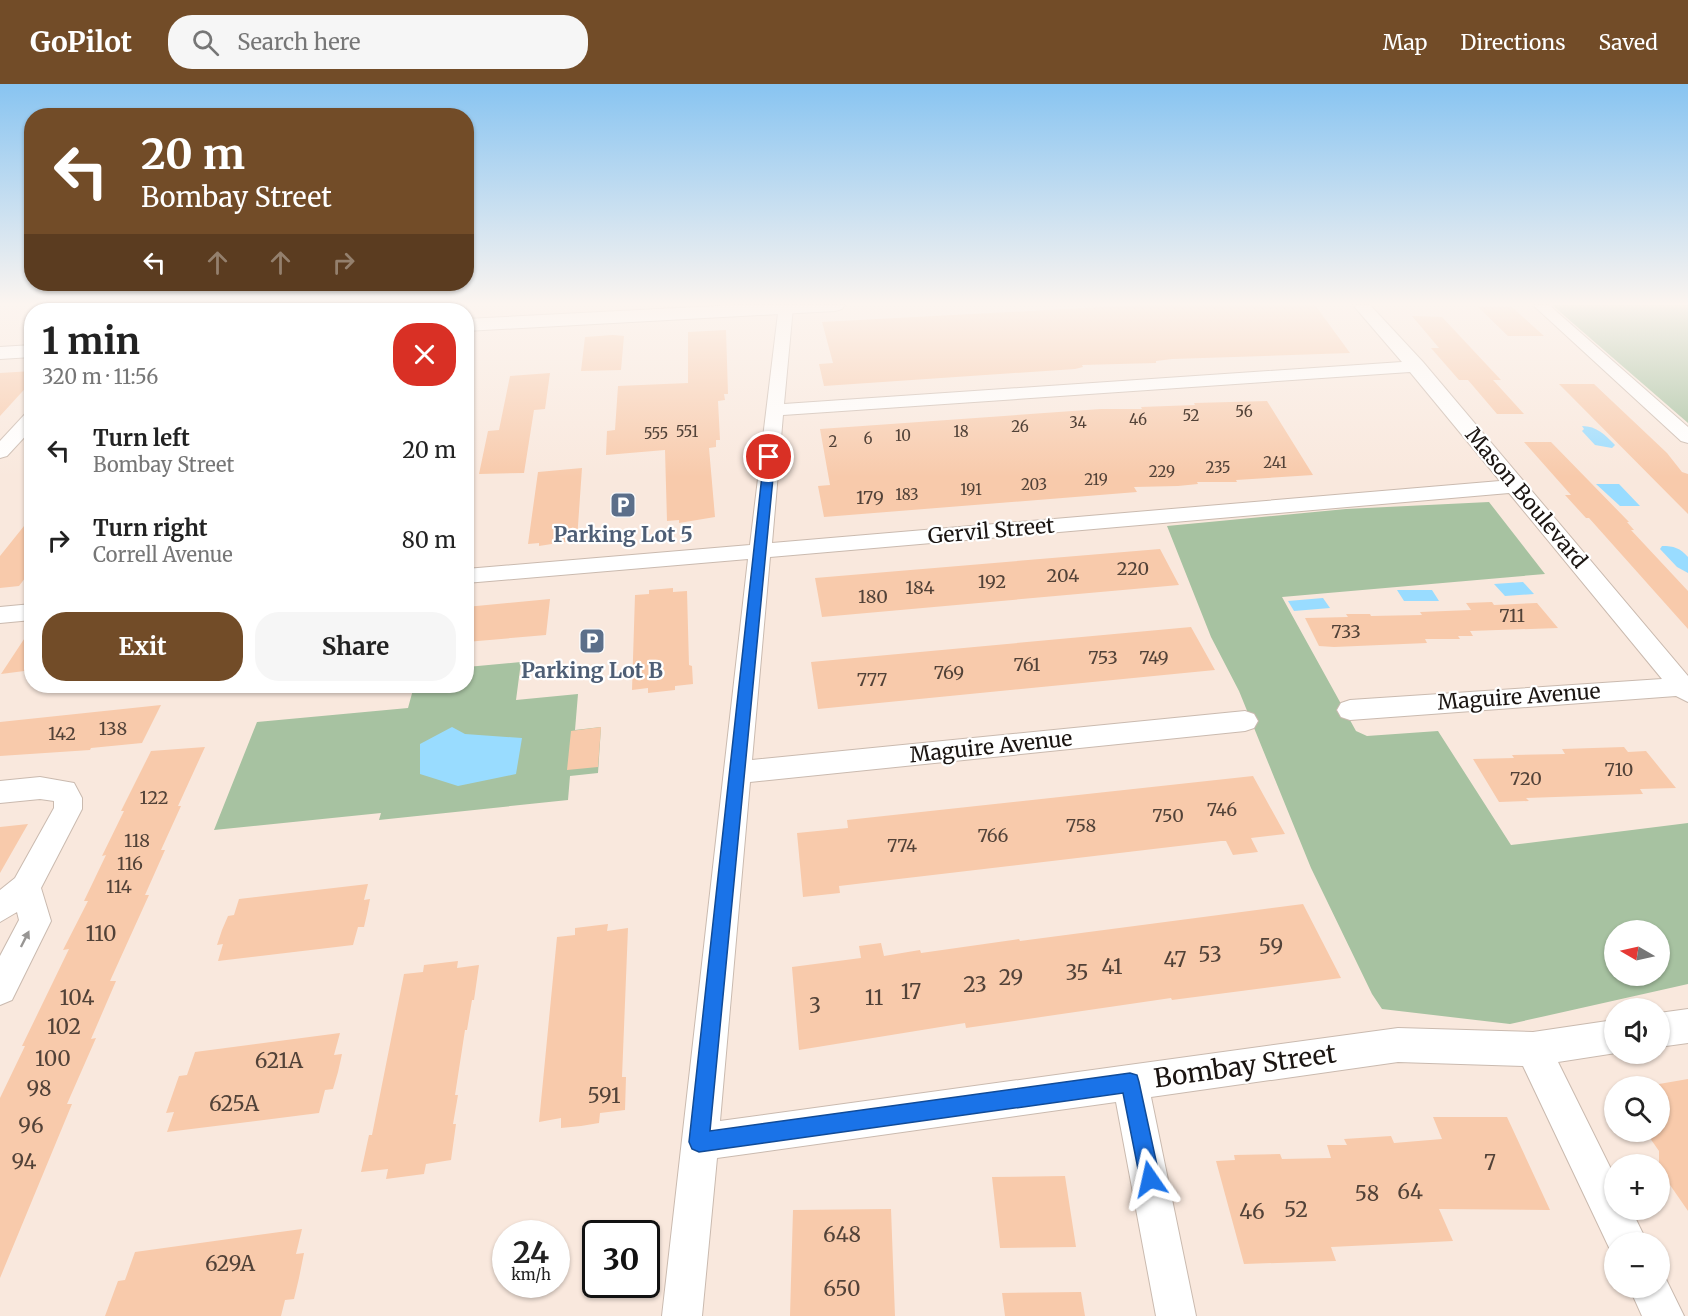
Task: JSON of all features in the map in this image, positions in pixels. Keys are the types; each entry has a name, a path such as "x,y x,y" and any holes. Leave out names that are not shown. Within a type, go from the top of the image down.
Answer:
{"street":[{"path":"682,1316 779,362"},
{"name":"Mason Boulevard","path":"1413,362 1686,688"},
{"path":"1606,362 1688,436"},
{"path":"774,410 1416,366"},
{"path":"1,450 24,426"},
{"path":"1,450 24,447"},
{"name":"Gervil Street","path":"474,575 1516,486"},
{"path":"0,615 24,613"},
{"name":"Maguire Avenue","path":"1350,710 1686,688"},
{"name":"Maguire Avenue","path":"737,772 1245,721"},
{"path":"0,792 53,789 64,791 68,798 68,809 26,887 0,908"},
{"path":"0,989 34,921 26,887"},
{"path":"1670,1028 1688,1026"},
{"name":"Bombay Street","path":"699,1142 1398,1045 1533,1049 1604,1038"},
{"path":"1533,1049 1622,1232"},
{"path":"1130,1082 1176,1316"},
{"path":"1655,1298 1664,1316"}],"green space":[{"path":"1618,362 1688,362 1688,423"},
{"path":"1489,502 1545,574 1282,597 1356,731 1367,736 1438,731 1511,845 1688,823 1688,984 1626,998 1604,998 1604,1003 1510,1024 1382,1009 1372,994 1311,868 1239,691 1211,637 1167,526 1346,509"},
{"path":"521,662 516,700 578,694 575,730 601,727 598,773 570,776 568,800 379,820 381,813 214,830 257,722 408,708 412,693 474,693 474,666"}],"water":[{"path":"1582,426 1596,429 1615,445 1612,448 1595,445 1582,431 1584,429"},
{"path":"1596,484 1619,484 1640,506 1620,506"},
{"path":"1662,546 1676,548 1688,557 1688,573 1677,567 1660,549"},
{"path":"1523,582 1534,594 1505,596 1494,584"},
{"path":"1397,590 1432,590 1439,601 1404,601"},
{"path":"1323,598 1330,608 1294,611 1288,601"},
{"path":"452,727 465,734 522,738 516,774 458,786 420,774 420,744"}],"building":[{"path":"582,362 622,362 621,370 581,371"},
{"path":"688,362 727,362 728,394 724,394 725,400 718,401 720,440 716,440 716,447 709,448 715,517 679,523 679,520 667,521 665,450 606,455 607,431 615,430 618,386 688,383"},
{"path":"1156,362 1082,365 1083,367 1075,369 824,386 819,364"},
{"path":"1444,362 1485,362 1501,380 1493,380 1524,414 1497,414 1468,380 1459,380"},
{"path":"24,372 24,390 0,416 0,373"},
{"path":"550,373 545,409 534,410 524,473 479,474 488,431 499,430 510,376"},
{"path":"1559,384 1594,384 1667,453 1682,472 1688,474 1688,514"},
{"path":"1267,401 1313,475 1236,480 1237,482 1197,482 1198,484 1178,486 1134,487 1137,492 824,517 818,486 830,485 820,429 1101,409 1142,409 1141,407 1195,405 1194,403"},
{"path":"1524,442 1551,442 1629,522 1627,522 1634,530 1631,530 1688,591 1688,629 1589,518 1586,518 1565,495 1571,495"},
{"path":"582,468 577,540 539,546 539,543 528,544 538,472"},
{"path":"24,526 24,579 19,586 0,588 0,556"},
{"path":"1160,549 1179,585 822,617 815,578"},
{"path":"673,588 673,592 687,591 689,665 692,666 693,684 675,686 675,690 648,693 648,688 632,690 635,595 649,594 649,590"},
{"path":"550,599 546,635 474,641 474,606"},
{"path":"1492,602 1494,605 1537,603 1558,628 1470,631 1473,636 1458,636 1460,639 1425,639 1427,643 1334,647 1319,646 1305,618 1348,617 1346,614 1422,615 1420,612 1471,610 1466,603"},
{"path":"1191,627 1215,670 818,709 811,662"},
{"path":"24,639 24,671 1,674"},
{"path":"161,705 142,743 91,748 90,750 0,756 0,722"},
{"path":"601,727 598,767 567,770 571,731"},
{"path":"205,747 161,850 165,850 145,895 149,895 110,981 116,981 91,1039 96,1038 67,1104 72,1104 0,1278 0,1098 25,1046 22,1046 69,949 63,950 88,901 84,901 106,855 102,856 124,811 121,811 151,751"},
{"path":"1624,747 1628,752 1646,751 1676,788 1640,789 1643,794 1526,798 1529,801 1499,802 1473,759 1514,758 1512,755 1565,754 1562,749"},
{"path":"1253,776 1285,834 1251,838 1258,852 1233,855 1226,841 1221,841 839,886 840,893 803,897 797,833 848,828 847,820"},
{"path":"28,824 0,873 0,827"},
{"path":"368,884 364,900 370,899 364,927 358,927 353,945 218,961 223,944 217,945 222,930 228,916 234,915 239,899"},
{"path":"1303,904 1341,978 1172,1000 1171,998 966,1028 965,1023 799,1050 792,967 861,958 859,946 881,943 884,956 920,950 921,953"},
{"path":"608,924 607,931 628,928 622,1077 626,1077 625,1110 600,1113 599,1123 581,1126 561,1128 561,1118 539,1122 557,937 575,935 575,928"},
{"path":"458,961 457,968 479,965 474,1000 472,1000 467,1030 465,1030 455,1095 458,1095 453,1124 456,1124 451,1160 426,1164 424,1174 386,1179 388,1169 361,1172 369,1135 372,1135 404,974 423,972 424,965"},
{"path":"340,1033 334,1055 342,1054 338,1072 333,1089 325,1090 319,1113 167,1132 174,1112 166,1113 179,1076 187,1075 195,1052"},
{"path":"1688,1079 1688,1211 1670,1185 1670,1154 1659,1154 1653,1142 1670,1142 1670,1082"},
{"path":"1433,1117 1507,1117 1550,1210 1439,1209 1453,1241 1331,1247 1336,1261 1244,1264 1216,1161 1235,1160 1234,1155 1280,1154 1282,1159 1331,1158 1327,1145 1347,1145 1344,1139 1391,1136 1394,1143 1442,1139"},
{"path":"1065,1176 1076,1247 1000,1248 992,1177"},
{"path":"891,1209 895,1316 790,1316 793,1210"},
{"path":"302,1229 296,1254 304,1253 294,1299 285,1300 281,1316 105,1316 118,1281 125,1280 135,1252"},
{"path":"1081,1292 1085,1316 1005,1316 1002,1293"}],"place":[{"name":"Parking Lot 5","path":"623,505"},
{"name":"Parking Lot B","path":"592,641"}],"route":[{"path":"769,457 699,1142 1130,1082 1150,1179"}]}
